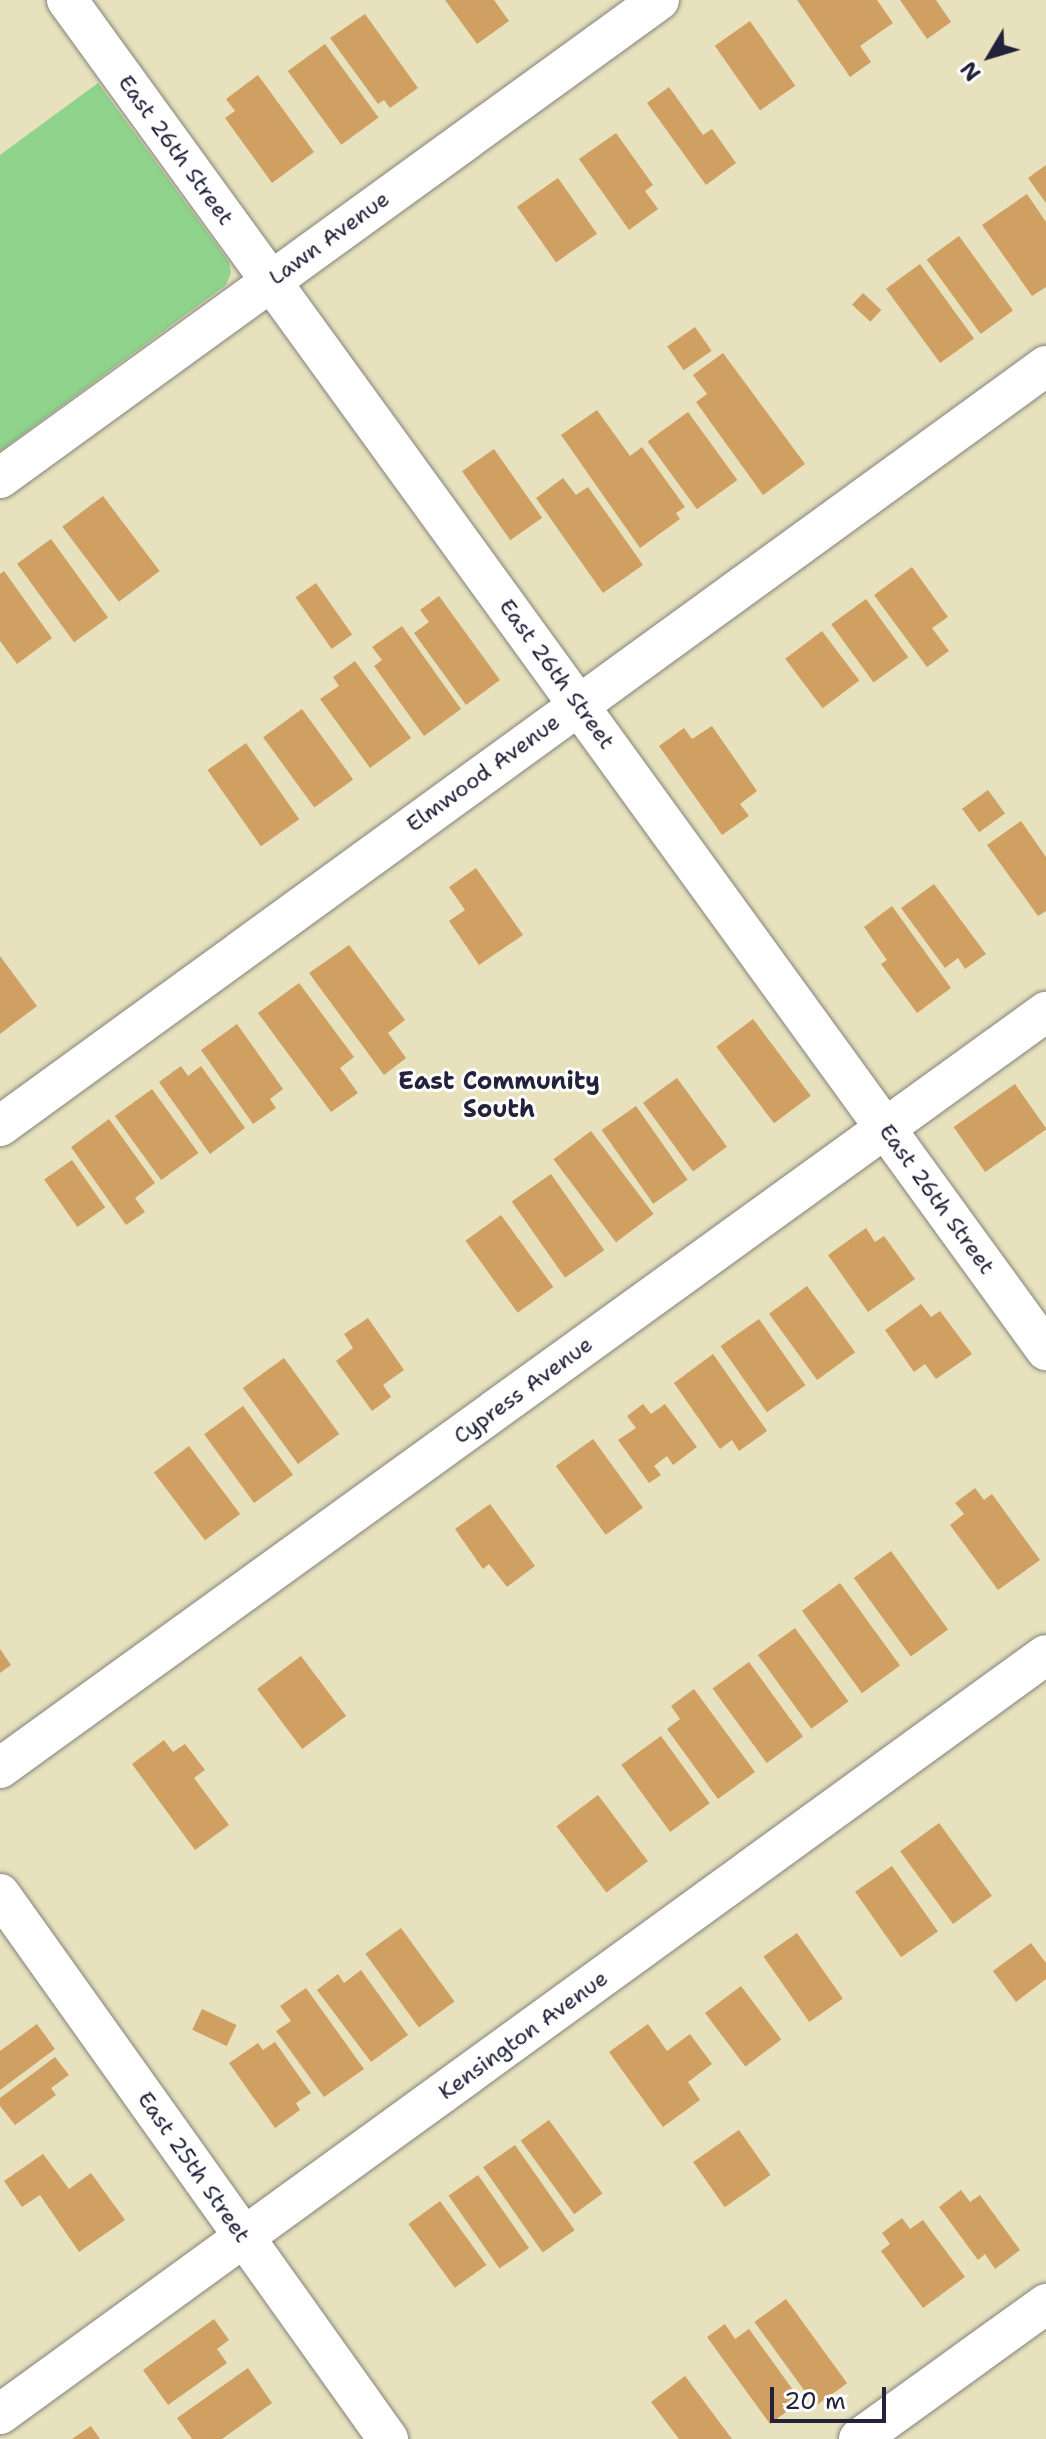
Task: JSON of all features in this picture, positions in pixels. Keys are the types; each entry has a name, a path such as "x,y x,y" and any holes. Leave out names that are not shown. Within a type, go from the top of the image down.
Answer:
{"street":[{"name":"East 26th Street","path":"67,0 1046,1350"},
{"name":"Lawn Avenue","path":"0,478 659,0"},
{"name":"Elmwood Avenue","path":"0,1126 578,703 1046,366"},
{"name":"Cypress Avenue","path":"0,1768 1046,1012"},
{"name":"Kensington Avenue","path":"0,2414 1046,1655"},
{"name":"East 25th Street","path":"0,1894 388,2439"},
{"path":"859,2439 1046,2304"}],"green space":[{"path":"98,83 229,262 231,273 226,285 0,451 0,155"}],"building":[{"path":"445,0 494,0 509,21 477,44"},
{"path":"797,0 877,0 893,23 860,46 871,62 850,77"},
{"path":"900,0 936,0 951,22 927,39"},
{"path":"365,14 418,88 390,108 384,100 378,104 330,38"},
{"path":"750,21 795,86 760,110 715,46"},
{"path":"325,44 378,118 341,145 288,71"},
{"path":"258,75 314,152 272,183 225,118 235,111 226,99"},
{"path":"669,87 703,135 712,129 736,163 706,185 647,103"},
{"path":"616,133 653,185 645,191 658,209 629,230 579,159"},
{"path":"1046,165 1046,203 1028,178"},
{"path":"558,178 597,234 556,262 517,207"},
{"path":"1027,194 1046,222 1046,287 1032,296 982,225"},
{"path":"959,236 1013,310 981,334 927,260"},
{"path":"920,264 974,338 940,363 886,289"},
{"path":"863,293 881,310 870,322 852,305"},
{"path":"695,327 712,351 684,370 667,347"},
{"path":"723,353 805,464 763,495 696,402 707,394 693,375"},
{"path":"597,410 630,456 642,447 685,507 676,513 680,519 640,548 561,435"},
{"path":"688,412 737,480 697,509 648,441"},
{"path":"494,449 542,518 510,540 462,471"},
{"path":"563,478 576,495 588,487 643,565 603,593 536,498"},
{"path":"103,496 160,571 119,602 62,527"},
{"path":"51,539 108,617 74,642 17,564"},
{"path":"912,567 948,617 932,628 949,651 927,667 874,595"},
{"path":"4,571 52,638 17,664 0,641 0,574"},
{"path":"316,583 352,635 332,649 296,597"},
{"path":"439,596 500,680 466,705 414,633 429,622 420,610"},
{"path":"866,599 908,657 874,683 831,624"},
{"path":"402,626 461,709 424,736 374,666 382,660 372,647"},
{"path":"822,631 859,681 823,708 785,659"},
{"path":"355,661 411,738 370,768 320,699 339,686 333,677"},
{"path":"302,709 353,779 314,808 263,737"},
{"path":"712,726 757,791 740,804 749,816 722,835 659,746 684,728 692,739"},
{"path":"246,743 299,819 261,846 207,770"},
{"path":"988,790 1005,813 979,832 962,809"},
{"path":"1021,821 1046,857 1046,911 1038,916 987,845"},
{"path":"476,868 523,935 479,965 449,921 465,910 449,887"},
{"path":"934,884 986,954 965,969 958,958 945,968 901,908"},
{"path":"892,906 951,988 917,1013 881,964 887,960 864,927"},
{"path":"349,945 405,1020 388,1033 406,1058 384,1075 309,973"},
{"path":"0,956 37,1006 0,1034"},
{"path":"299,983 354,1057 340,1068 358,1093 331,1112 258,1013"},
{"path":"753,1019 811,1096 774,1123 716,1047"},
{"path":"237,1024 283,1089 270,1099 276,1108 253,1124 201,1050"},
{"path":"181,1066 188,1076 201,1066 245,1128 210,1154 159,1082"},
{"path":"677,1078 727,1147 693,1171 643,1103"},
{"path":"1015,1084 1046,1129 985,1172 954,1127"},
{"path":"152,1089 198,1153 161,1180 115,1116"},
{"path":"636,1106 688,1180 653,1204 602,1130"},
{"path":"109,1119 155,1183 135,1198 145,1212 126,1225 71,1147"},
{"path":"591,1131 654,1214 616,1242 553,1159"},
{"path":"72,1160 105,1208 77,1227 44,1180"},
{"path":"551,1174 604,1250 565,1278 512,1202"},
{"path":"501,1215 553,1287 518,1313 465,1241"},
{"path":"866,1228 875,1242 884,1236 915,1279 868,1312 828,1255"},
{"path":"807,1286 855,1352 817,1380 769,1314"},
{"path":"921,1304 931,1317 940,1311 972,1354 936,1379 925,1364 914,1372 885,1330"},
{"path":"368,1318 404,1370 383,1385 391,1397 372,1411 336,1361 353,1348 344,1334"},
{"path":"759,1319 805,1385 767,1412 720,1346"},
{"path":"713,1354 767,1431 739,1451 732,1440 720,1449 674,1383"},
{"path":"284,1358 339,1434 298,1464 243,1388"},
{"path":"643,1404 651,1414 665,1404 697,1447 673,1465 667,1456 654,1466 661,1475 649,1483 618,1440 636,1428 627,1416"},
{"path":"243,1406 293,1475 254,1503 204,1434"},
{"path":"593,1439 643,1508 606,1535 556,1466"},
{"path":"189,1446 240,1514 205,1540 154,1472"},
{"path":"975,1488 984,1500 992,1494 1040,1560 998,1590 950,1525 964,1514 955,1503"},
{"path":"490,1504 535,1566 507,1587 489,1564 483,1569 455,1529"},
{"path":"891,1551 948,1629 911,1657 854,1578"},
{"path":"840,1583 900,1666 862,1693 802,1611"},
{"path":"795,1628 848,1702 811,1729 758,1655"},
{"path":"0,1649 11,1665 0,1673"},
{"path":"301,1656 346,1716 302,1749 257,1689"},
{"path":"749,1662 803,1736 767,1763 713,1688"},
{"path":"694,1689 755,1772 718,1799 667,1729 680,1719 671,1706"},
{"path":"661,1736 710,1803 670,1832 621,1765"},
{"path":"164,1740 173,1752 185,1744 205,1770 194,1778 229,1825 195,1850 132,1764"},
{"path":"598,1795 648,1861 606,1893 556,1826"},
{"path":"939,1823 992,1896 953,1924 900,1851"},
{"path":"892,1866 938,1932 901,1957 855,1892"},
{"path":"401,1928 454,2002 419,2027 365,1954"},
{"path":"797,1933 843,1999 809,2022 763,1957"},
{"path":"1031,1943 1046,1963 1046,1979 1016,2002 993,1971"},
{"path":"361,1970 408,2035 371,2062 317,1990 338,1974 344,1983"},
{"path":"741,1986 781,2040 745,2067 705,2013"},
{"path":"306,1988 364,2069 324,2097 276,2031 291,2021 280,2006"},
{"path":"202,2009 236,2025 227,2046 192,2030"},
{"path":"37,2024 55,2049 0,2090 0,2051"},
{"path":"648,2024 667,2051 690,2034 712,2064 688,2082 700,2100 663,2127 609,2052"},
{"path":"275,2042 311,2093 296,2103 300,2110 275,2128 229,2063 258,2043 263,2050"},
{"path":"55,2057 69,2075 51,2088 56,2095 15,2125 0,2106 0,2098"},
{"path":"549,2120 602,2194 574,2214 521,2141"},
{"path":"739,2130 771,2175 725,2207 693,2162"},
{"path":"515,2145 575,2230 543,2253 483,2167"},
{"path":"43,2154 69,2189 91,2173 125,2220 79,2252 40,2195 22,2207 4,2181"},
{"path":"478,2175 529,2248 500,2269 449,2196"},
{"path":"961,2190 970,2202 980,2195 1020,2250 995,2269 985,2254 978,2260 939,2207"},
{"path":"440,2201 486,2265 455,2288 408,2224"},
{"path":"902,2218 910,2229 923,2220 965,2277 923,2308 881,2251 890,2244 882,2233"},
{"path":"786,2299 847,2383 816,2406 754,2322"},
{"path":"214,2319 229,2340 217,2349 227,2363 168,2405 143,2370"},
{"path":"725,2324 735,2339 749,2329 801,2401 770,2424 707,2337"},
{"path":"248,2368 272,2403 222,2439 192,2439 177,2418"},
{"path":"685,2376 732,2439 679,2439 651,2402"},
{"path":"91,2426 100,2439 72,2439"}],"district":[{"name":"East Community South","path":"499,1096"}]}
